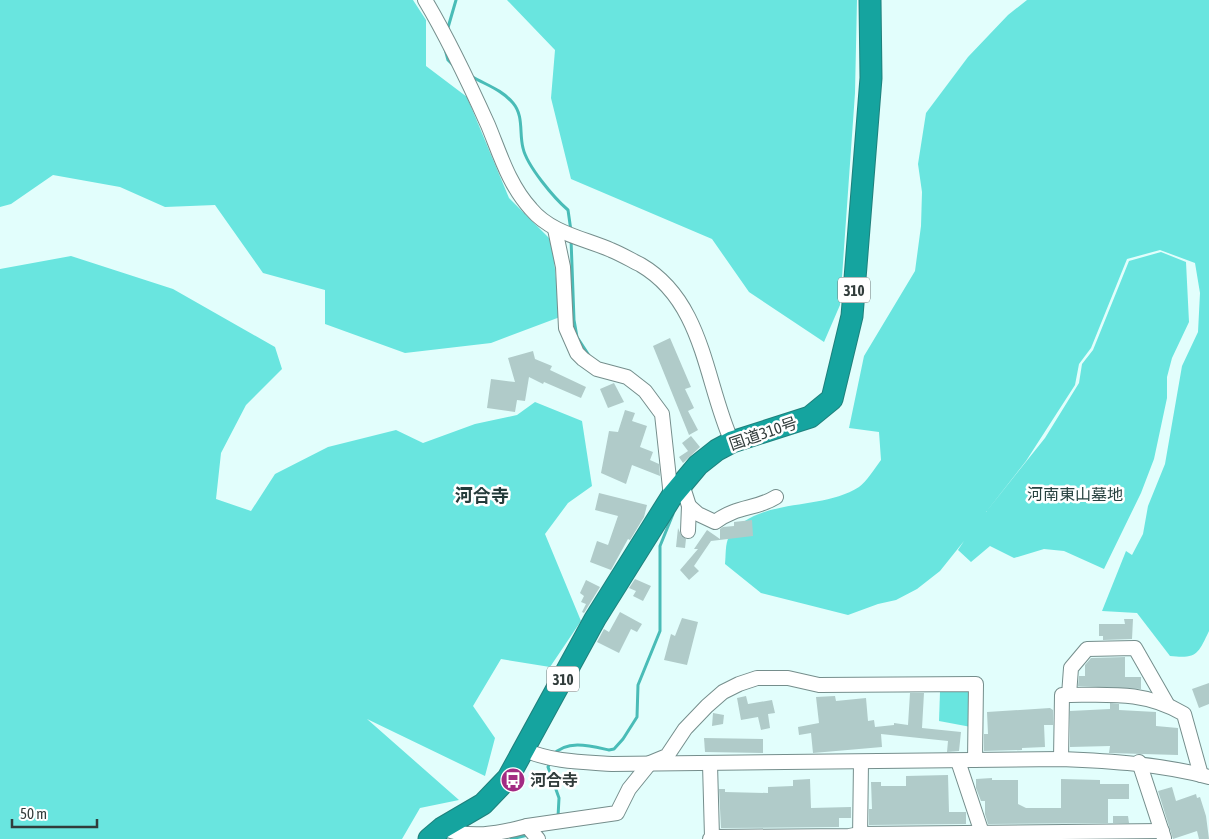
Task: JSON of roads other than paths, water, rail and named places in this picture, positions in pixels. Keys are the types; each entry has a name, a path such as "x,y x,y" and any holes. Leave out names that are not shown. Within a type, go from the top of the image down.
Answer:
{"highway":[{"name":"国道310号","path":"436,834 483,804 496,793 532,754 595,619 698,465 717,450 732,442 810,417 832,399 852,316 871,78 870,0"}],"street":[{"path":"425,0 435,15 471,88 514,187 532,211 558,230 611,250 640,265 653,273 676,295 692,324 732,442"},
{"path":"558,230 563,267 566,328 577,352 583,359 596,369 627,377 645,391 662,414 688,531"},
{"path":"679,494 698,514 715,522 734,510 760,504 776,497"},
{"path":"1069,695 1071,668 1087,649 1135,648 1167,704"},
{"path":"436,834 466,839 532,832 546,823 617,813 629,789 650,763 667,756 685,729 707,706 723,692 757,678 788,678 819,685 976,684 975,760"},
{"path":"1061,759 1062,695 1132,695 1167,704 1184,714 1207,778"},
{"path":"532,754 559,760 612,764 1061,759 1139,762 1207,778"},
{"path":"958,761 983,836"},
{"path":"860,836 861,762"},
{"path":"710,764 711,838 776,835 1163,835 1139,762"}],"waterway":[{"path":"447,31 456,0"},
{"path":"445,49 448,60 456,68"},
{"path":"471,76 503,94 513,103 519,113 523,148 530,164 556,198 568,210 571,231"},
{"path":"571,239 574,320 577,337 590,357"},
{"path":"553,755 559,750 572,745 614,749 637,717 638,685 660,631 660,546 673,514"},
{"path":"550,763 548,767 559,798 558,817"},
{"path":"511,839 528,835"}],"place":[{"name":"河合寺","path":"513,780"}],"district":[{"name":"河合寺","path":"482,495"}],"park label":[{"name":"河南東山墓地","path":"1075,494"}]}
